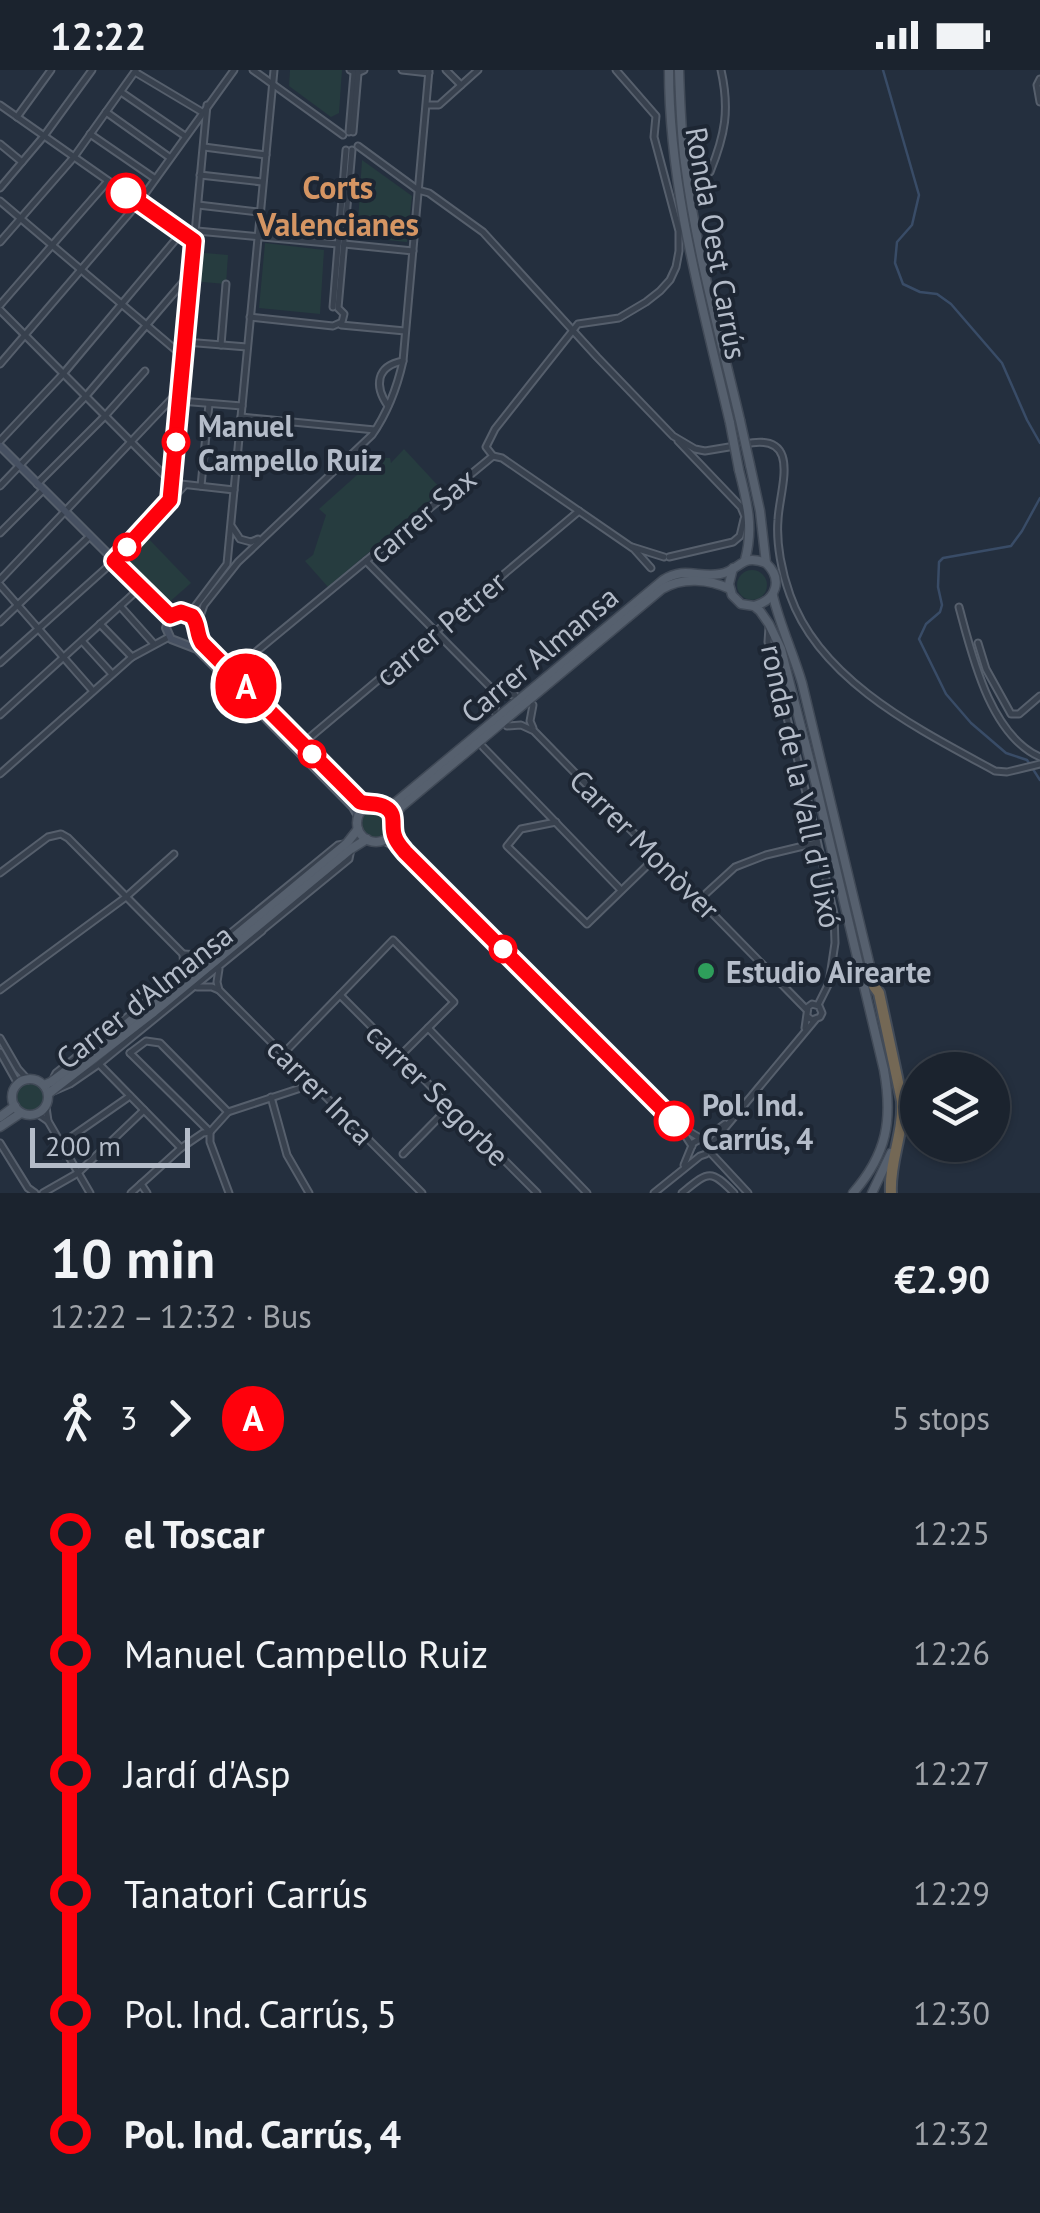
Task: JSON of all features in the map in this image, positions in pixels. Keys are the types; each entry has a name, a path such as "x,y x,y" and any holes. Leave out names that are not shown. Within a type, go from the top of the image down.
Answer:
{"highway":[{"path":"874,986 880,994 904,1117 892,1169 891,1193"}],"main road":[{"name":"Ronda Oest Carrús","path":"670,70 680,199 735,422"},
{"name":"Ronda Oest Carrús","path":"679,70 689,194 735,422"},
{"path":"735,422 750,464 766,562 775,574 776,589 761,605 748,606 736,600 730,589 733,568 745,560 766,562"},
{"path":"735,422 751,522 745,560"},
{"path":"0,444 170,616"},
{"path":"746,518 750,542"},
{"name":"Carrer Almansa","path":"386,807 663,580 676,573 719,574 733,568"},
{"name":"Carrer Almansa","path":"394,818 401,808 677,582 710,582 730,589"},
{"path":"773,596 802,683 900,1102 897,1136 872,1193"},
{"path":"754,606 769,624 780,650 818,788 884,1070 887,1129 878,1156 854,1193"},
{"path":"48,1090 37,1080 28,1080 18,1084 12,1096 18,1110 38,1114 46,1107 54,1080 349,846 358,830 354,807 197,649 168,636 170,616 178,612 194,618 202,643 360,802 386,807 394,818 392,831 382,840 367,839 358,830"},
{"path":"185,642 196,629"},
{"path":"358,816 369,805"},
{"name":"Carrer d'Almansa","path":"48,1090 154,1012 349,846 367,839"},
{"path":"0,1117 18,1110"},
{"path":"0,1127 18,1110"}],"street":[{"path":"17,117 51,70"},
{"path":"0,188 92,70"},
{"path":"0,364 138,202 234,70"},
{"path":"253,70 359,139 352,149 329,324"},
{"path":"187,613 227,564 274,70"},
{"path":"196,629 200,614 234,565 375,430 388,406 403,362 429,72 402,70"},
{"path":"446,70 461,86"},
{"path":"427,104 439,105 478,70"},
{"path":"574,332 578,324 618,318 660,292 670,280 679,251 679,231 654,137 656,116 616,70"},
{"path":"691,156 710,172 727,111 720,70"},
{"path":"0,242 74,157 135,71 204,113"},
{"path":"356,72 348,133 341,143 429,193 483,232 741,506 746,518 740,536 733,542 667,557 629,546"},
{"path":"1040,79 1040,102"},
{"path":"121,91 185,136"},
{"path":"0,105 194,241"},
{"path":"106,112 169,157"},
{"path":"170,500 204,113"},
{"path":"90,134 154,178"},
{"path":"0,144 22,162"},
{"path":"203,147 266,155"},
{"path":"657,150 666,151"},
{"path":"200,175 263,182"},
{"path":"108,181 0,308 172,483 234,490"},
{"path":"0,201 184,358"},
{"path":"198,205 260,212"},
{"path":"196,230 413,250"},
{"path":"0,444 182,232"},
{"path":"0,486 86,396 192,272"},
{"path":"221,345 226,284"},
{"path":"330,310 343,312 338,325"},
{"path":"250,317 406,331"},
{"name":"carrer Sax","path":"228,668 238,667 493,456 486,448 495,429 574,332"},
{"path":"186,342 248,347"},
{"path":"388,406 381,393 380,379 385,368 403,362"},
{"path":"0,533 145,372"},
{"path":"176,399 242,406"},
{"path":"93,691 0,582 176,399"},
{"path":"201,486 209,404"},
{"path":"241,417 375,430"},
{"path":"672,436 696,449 716,450 762,442 779,450 784,459 778,520 785,581 800,622 844,672 897,717 995,772 1040,761"},
{"path":"702,465 703,458 716,450"},
{"path":"493,456 502,458 629,546 651,568"},
{"path":"0,663 114,561 185,484"},
{"name":"carrer Petrer","path":"302,744 579,511"},
{"path":"231,524 240,539 251,542 262,538"},
{"path":"0,622 90,536"},
{"path":"366,561 497,694 515,695"},
{"path":"0,716 141,587"},
{"path":"120,606 154,644"},
{"path":"960,606 971,651 990,701 1014,736 1040,761"},
{"path":"100,624 132,657"},
{"name":"ronda de la Vall d'Uixó","path":"769,624 768,642 834,914 835,943 829,983 818,1005 822,1013 810,1013"},
{"path":"1,770 132,657 168,636"},
{"path":"82,641 112,674"},
{"path":"978,642 986,669 1011,714 1019,714 1040,696"},
{"path":"495,712 497,694"},
{"path":"533,705 530,721 534,731"},
{"path":"507,726 521,724 534,731"},
{"name":"Carrer Monòver","path":"534,731 810,1013"},
{"path":"482,747 622,890"},
{"path":"556,822 521,828 507,846 587,924 656,856"},
{"path":"392,831 405,852 677,1124 692,1148 706,1152 748,1193"},
{"path":"0,872 48,837 61,834 183,954 184,972"},
{"path":"382,840 405,852"},
{"path":"700,899 735,868 766,854 817,843"},
{"name":"Carrer d'Almansa","path":"48,1090 58,1091 99,1064 220,967 349,859 349,846 338,845 56,1072 54,1080"},
{"path":"0,990 126,897 174,854"},
{"name":"Carrer d'Almansa","path":"237,927 252,924"},
{"name":"Carrer d'Almansa","path":"248,934 262,931"},
{"path":"283,1054 393,940 454,1002 400,1056"},
{"path":"183,954 204,955"},
{"path":"219,990 220,967"},
{"path":"194,987 219,990"},
{"name":"carrer Inca","path":"219,990 422,1193"},
{"name":"carrer Segorbe","path":"340,995 536,1193"},
{"path":"654,1193 706,1152 790,1051 818,1005"},
{"path":"428,1028 588,1193"},
{"path":"0,1038 28,1080"},
{"name":"Carrer d'Almansa","path":"130,1053 146,1041 160,1042 228,1112"},
{"path":"122,1045 210,1132 229,1193"},
{"path":"0,1052 18,1084"},
{"path":"99,1064 182,1148"},
{"path":"131,1193 182,1148 210,1132 228,1112 313,1084"},
{"path":"61,1144 130,1096"},
{"path":"271,1098 287,1155 309,1193"},
{"path":"402,1154 450,1106"},
{"path":"46,1107 48,1122"},
{"path":"43,1193 78,1173 144,1110"},
{"path":"38,1114 48,1122 90,1193"},
{"path":"681,1170 695,1142 731,1119"},
{"path":"677,1124 702,1139 706,1152"},
{"path":"0,1142 34,1193"},
{"path":"682,1193 712,1174 734,1193"},
{"path":"141,1184 146,1193"}],"green space":[{"path":"290,70 342,70 339,113 331,117 289,86"},
{"path":"362,160 412,196 407,242 357,237"},
{"path":"265,243 324,250 320,314 259,308"},
{"path":"194,252 228,255 226,284 191,281"},
{"path":"404,449 442,490 328,587 305,561 313,555 326,515 319,509 376,458 390,458 391,463"},
{"path":"145,535 191,583 166,605 123,559"},
{"path":"752,570 763,574 767,585 763,596 752,600 741,596 737,585 741,574"},
{"path":"376,810 386,814 390,824 386,834 376,838 366,834 362,824 366,814"},
{"path":"31,1084 41,1088 45,1098 41,1108 31,1112 21,1108 17,1098 21,1088"}],"waterway":[{"path":"883,70 919,195 912,225 897,242 895,263 903,284 937,294 951,304 1002,363 1040,443"},
{"path":"1040,498 1011,546 943,558 939,562 942,605 919,639 946,694 971,723 1006,753 1027,760 1040,780"}],"bus line":[{"name":"A","path":"126,193 194,241 170,500 114,561 170,616 181,612 192,616 202,643 360,802 388,808 394,818 392,831 405,852 674,1121"}],"place":[{"name":"Manuel Campello Ruiz","path":"176,442"},
{"name":"Estudio Airearte","path":"706,971"},
{"name":"Pol. Ind. Carrús, 4","path":"674,1121"}],"district":[{"name":"Corts Valencianes","path":"338,206"}]}
